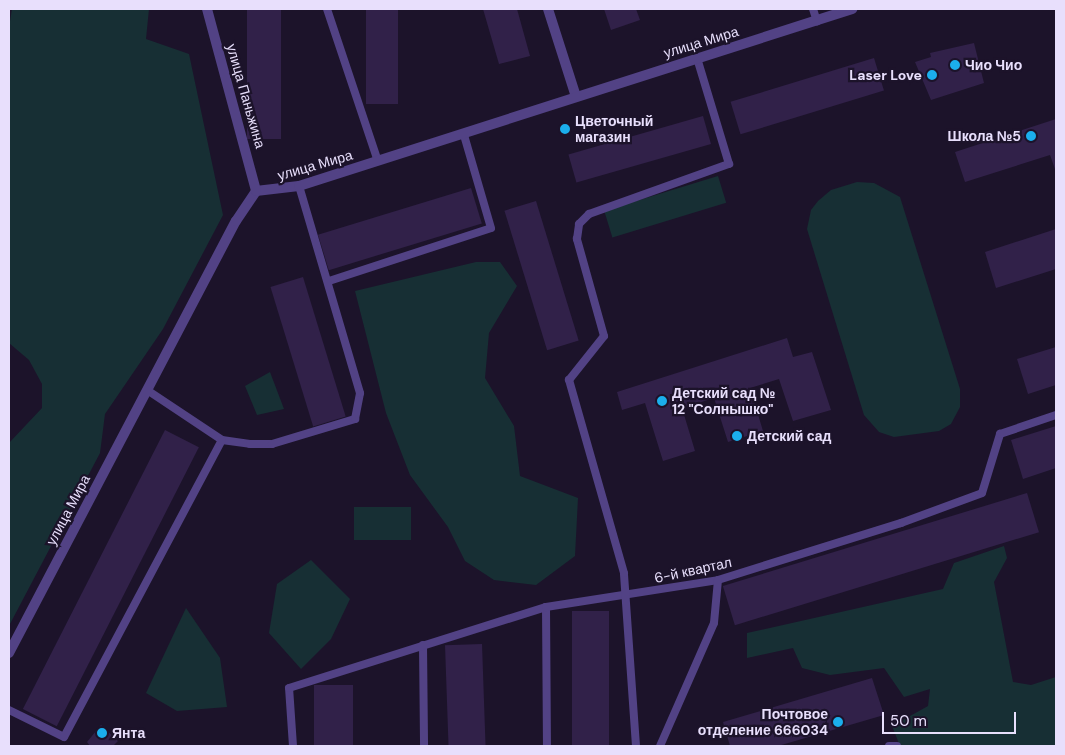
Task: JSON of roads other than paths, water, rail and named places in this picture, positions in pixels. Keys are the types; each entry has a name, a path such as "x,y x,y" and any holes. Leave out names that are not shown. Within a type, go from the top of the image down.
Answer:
{"street":[{"name":"улица Паньжина","path":"207,9 256,191"},
{"path":"548,9 576,97"},
{"name":"улица Мира","path":"9,654 147,390 256,191 299,186 464,135 576,97 852,9"}],"lane":[{"path":"327,9 378,161"},
{"path":"813,9 817,20"},
{"path":"636,746 626,597 621,557 569,380 604,336 577,238 579,224 589,214 729,164 697,58"},
{"path":"329,281 491,228 464,135"},
{"path":"147,390 222,440 272,444 355,419 360,393 329,281 299,186"},
{"name":"6-й квартал","path":"293,746 289,688 546,607 606,595 626,597 718,580 982,493 1000,434 1056,415"},
{"path":"64,738 85,705 222,440"},
{"path":"660,746 714,623 718,580"},
{"path":"546,607 547,746"},
{"path":"423,645 424,746"},
{"path":"9,710 64,738 67,746"},
{"path":"889,746 897,746"}],"place":[{"name":"Чио Чио","path":"955,65"},
{"name":"Laser Love","path":"932,75"},
{"name":"Цветочный магазин","path":"565,129"},
{"name":"Школа №5","path":"1031,136"},
{"name":"Детский сад № 12 \"Солнышко\"","path":"662,401"},
{"name":"Детский сад","path":"737,436"},
{"name":"Почтовое отделение 666034","path":"838,722"},
{"name":"Янта","path":"102,733"}]}
